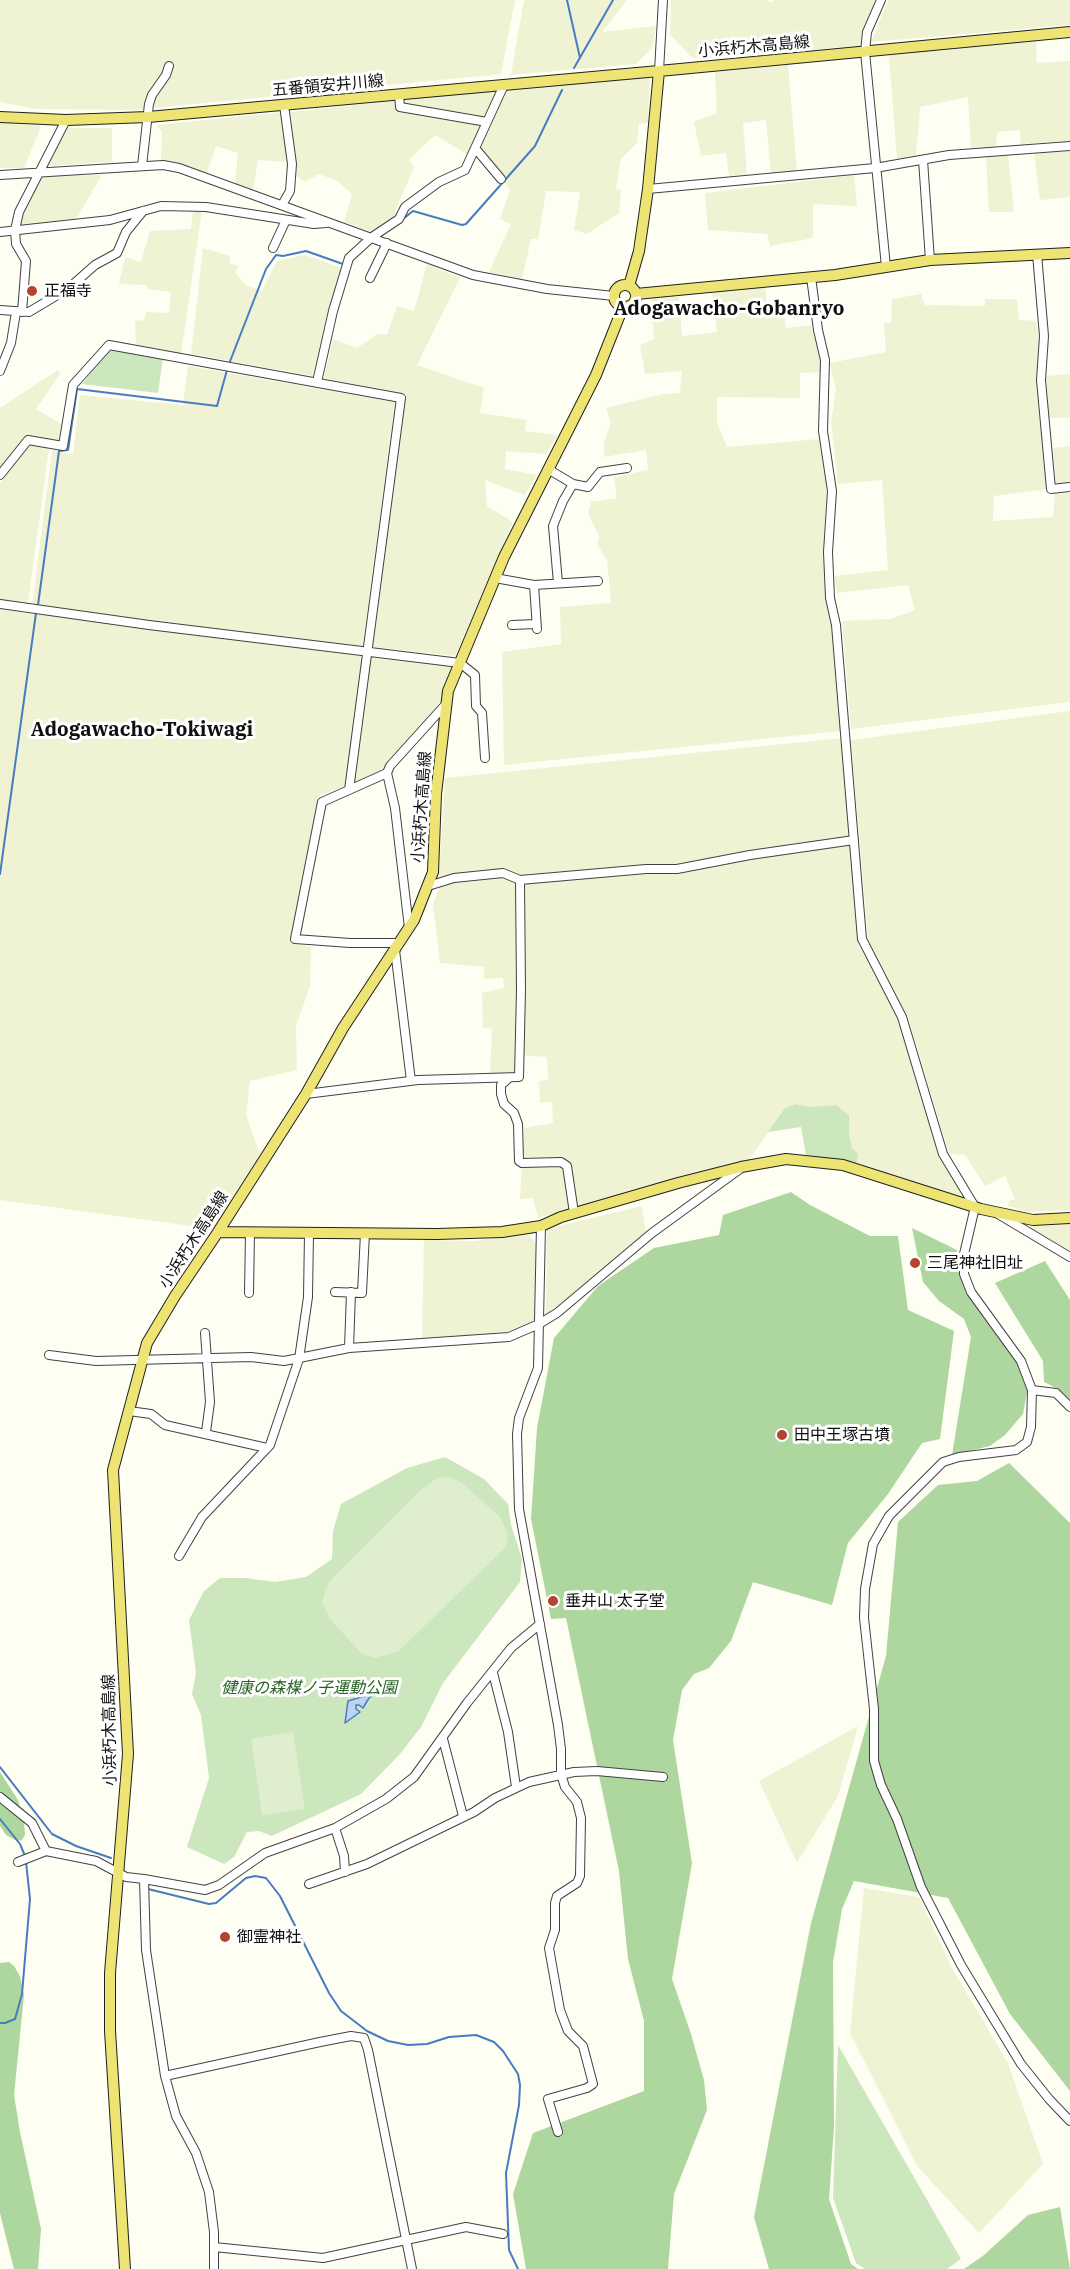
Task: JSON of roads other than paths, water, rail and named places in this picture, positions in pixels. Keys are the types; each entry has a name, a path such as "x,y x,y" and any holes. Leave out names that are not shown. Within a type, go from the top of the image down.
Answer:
{"main road":[{"name":"小浜朽木高島線","path":"125,2269 110,2031 110,1973 129,1754 113,1470 147,1343 414,920 428,886 433,872 436,794 448,691 495,578 596,375 623,307 633,304 632,290 648,189 658,70 1070,32"},
{"name":"五番領安井川線","path":"0,117 66,120 148,117 658,70"},
{"path":"623,307 617,303 614,296 619,287 632,290 811,277 930,260 1070,253"},
{"path":"218,1232 476,1234 541,1226 574,1213 742,1167 786,1159 843,1165 975,1207 1033,1220 1070,1218"}],"street":[{"path":"658,70 663,0"},
{"path":"880,0 867,32 865,52 886,267"},
{"path":"142,166 152,95 166,75 169,66"},
{"path":"316,382 333,311 349,258 372,237 399,219 405,207 440,182 465,170 504,85"},
{"path":"399,94 400,107 487,122"},
{"path":"282,205 290,191 292,164 284,105"},
{"path":"0,371 11,343 19,312 26,261 16,244 15,230 19,212 66,120"},
{"path":"648,189 875,168 949,155 1070,146"},
{"path":"475,148 501,179"},
{"path":"923,160 930,260"},
{"path":"0,174 163,165 179,168 473,275 547,289 614,296"},
{"path":"0,232 110,220 161,206 206,207 314,224 329,223"},
{"path":"0,310 29,312 69,288 95,265 117,253 126,231 143,211"},
{"path":"273,248 286,220"},
{"path":"370,278 387,243"},
{"path":"1037,254 1044,336 1041,380 1052,489 1070,487"},
{"path":"811,277 818,330 825,360 823,431 832,491 828,552 830,598 836,625 862,939 902,1017 943,1154 975,1207 964,1254 964,1274 971,1292 1021,1361 1032,1390 1030,1435 1021,1447 1016,1450 959,1457 943,1462 889,1516 873,1544 865,1589 864,1618 874,1710 873,1753 876,1769 897,1819 921,1887 961,1965 1021,2064 1048,2099 1070,2121"},
{"path":"0,475 28,440 63,446 73,385 109,345 401,398 349,790"},
{"path":"548,469 573,484 588,487 600,472 627,468"},
{"path":"558,583 553,526 573,484"},
{"path":"495,578 534,585 598,581"},
{"path":"512,625 536,627 534,585"},
{"path":"0,604 460,663 475,675 476,705 482,713 485,758"},
{"path":"409,928 395,808 387,773 390,766 446,704"},
{"path":"387,773 322,802 295,939 397,946 411,1081"},
{"path":"428,886 454,878 503,873 520,880 637,869 677,869 750,855 854,840"},
{"path":"306,1094 411,1081 519,1077 520,880"},
{"path":"509,1078 501,1085 501,1094 504,1104 514,1113 518,1124 519,1161 522,1163 561,1162 567,1166 574,1213"},
{"path":"49,1355 96,1360 251,1357 284,1360 349,1348 509,1337 539,1324 566,1306 652,1233 742,1167"},
{"path":"993,1210 1070,1257"},
{"path":"541,1226 538,1368 519,1418 516,1451 521,1522 561,1749 561,1774 565,1787 577,1802 580,1810 580,1876 577,1883 557,1896 555,1930 549,1948 560,2010 568,2031 583,2046 593,2084 587,2088 548,2099 558,2132"},
{"path":"249,1293 250,1232"},
{"path":"179,1556 202,1517 267,1448 280,1418 299,1359 309,1297 309,1233"},
{"path":"335,1292 362,1293 365,1233"},
{"path":"349,1348 351,1292"},
{"path":"205,1333 210,1402 206,1432"},
{"path":"1032,1390 1056,1393 1070,1407"},
{"path":"129,1411 151,1414 165,1425 206,1432 267,1448"},
{"path":"18,1862 46,1851 96,1861 126,1877 205,1890 219,1885 265,1853 335,1828 369,1810 405,1786 414,1778 467,1703 511,1648 540,1624"},
{"path":"493,1673 508,1732 516,1787"},
{"path":"443,1739 463,1816"},
{"path":"309,1884 367,1864 516,1787 561,1774 597,1771 663,1777"},
{"path":"0,1797 32,1823 46,1851"},
{"path":"335,1828 344,1856 345,1872"},
{"path":"144,1879 146,1950 165,2076 176,2116 196,2152 209,2192 214,2269"},
{"path":"165,2076 351,2036 364,2038 412,2269"},
{"path":"214,2247 323,2258 466,2227 503,2234"}],"water":[{"path":"378,1692 369,1698 363,1708 356,1705 356,1709 360,1712 345,1723 348,1701"}],"waterway":[{"path":"567,0 580,58"},
{"path":"574,68 613,0"},
{"path":"403,219 413,211 462,225 466,224 535,146 562,90"},
{"path":"229,364 266,269 276,255 283,256 306,251 343,264"},
{"path":"38,605 59,451 68,450 77,389 217,406 227,370"},
{"path":"0,874 36,613"},
{"path":"0,1767 52,1834 76,1846 111,1858"},
{"path":"0,1819 20,1844 25,1856"},
{"path":"0,2023 15,2019 22,1994 30,1899 26,1862"},
{"path":"148,1889 209,1904 216,1903 246,1878 255,1876 266,1878 280,1896 329,1993 341,2011 367,2031 388,2041 408,2045 427,2044 449,2037 476,2035 494,2042 503,2051 518,2074 520,2085 519,2105 506,2173 509,2250 518,2269"}],"place":[{"name":"正福寺","path":"32,291"},
{"name":"三尾神社旧址","path":"915,1263"},
{"name":"田中王塚古墳","path":"782,1435"},
{"name":"垂井山 太子堂","path":"553,1601"},
{"name":"御霊神社","path":"225,1937"}],"district":[{"name":"Adogawacho-Gobanryo","path":"729,309"},
{"name":"Adogawacho-Tokiwagi","path":"142,730"}],"park label":[{"name":"健康の森楳ノ子運動公園","path":"309,1688"}]}
